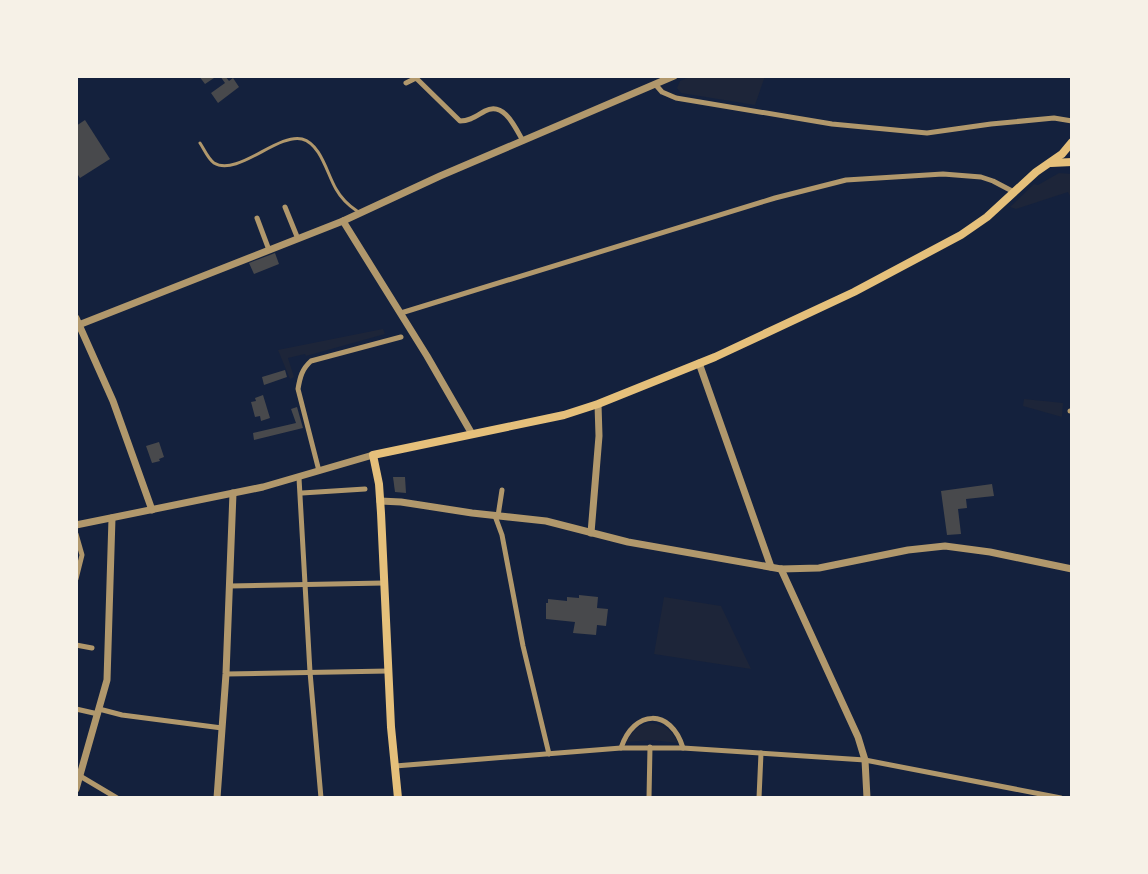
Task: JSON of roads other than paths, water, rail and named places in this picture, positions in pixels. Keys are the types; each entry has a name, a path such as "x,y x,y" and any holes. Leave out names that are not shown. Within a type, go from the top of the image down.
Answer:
{"main road":[{"path":"1072,142 1072,155"},
{"path":"398,798 380,501 373,455 547,419 598,404 699,363 854,292 941,246 981,222 1072,142"},
{"path":"1047,164 1072,162"}],"street":[{"path":"152,510 122,424 77,323 360,214 440,176 674,76"},
{"path":"406,83 416,78 455,118 465,121 497,108 509,118 523,141"},
{"path":"657,81 662,92 676,98 832,124 927,133 1054,118 1072,121"},
{"path":"401,313 836,182 887,176 963,174 987,179 1014,192"},
{"path":"285,207 298,239"},
{"path":"257,218 269,250"},
{"path":"343,221 472,434"},
{"path":"319,472 298,389 304,367 311,361 401,337"},
{"path":"699,363 771,567"},
{"path":"591,533 599,436 598,404"},
{"path":"76,525 299,478 373,455"},
{"path":"299,478 321,798"},
{"path":"302,493 365,489"},
{"path":"502,490 497,516 527,666 549,754"},
{"path":"217,798 226,674 233,493"},
{"path":"380,501 546,521 628,542 781,569 819,568 908,550 945,546 1072,569"},
{"path":"76,789 107,675 112,518"},
{"path":"76,534 82,555 76,579"},
{"path":"781,569 853,725 865,760 867,798"},
{"path":"230,586 384,583"},
{"path":"76,645 92,648"},
{"path":"226,674 388,671"},
{"path":"76,709 222,728"},
{"path":"621,748 632,727 639,721 652,719 674,729 683,748"},
{"path":"649,798 650,747"},
{"path":"394,767 621,748 683,748 865,760 1061,798"},
{"path":"759,798 761,753"},
{"path":"80,776 117,798"},
{"path":"1020,798 1021,790"}],"lane":[{"path":"200,143 211,161 226,165 255,156 284,141 304,140 315,148 342,198 360,214"}]}
